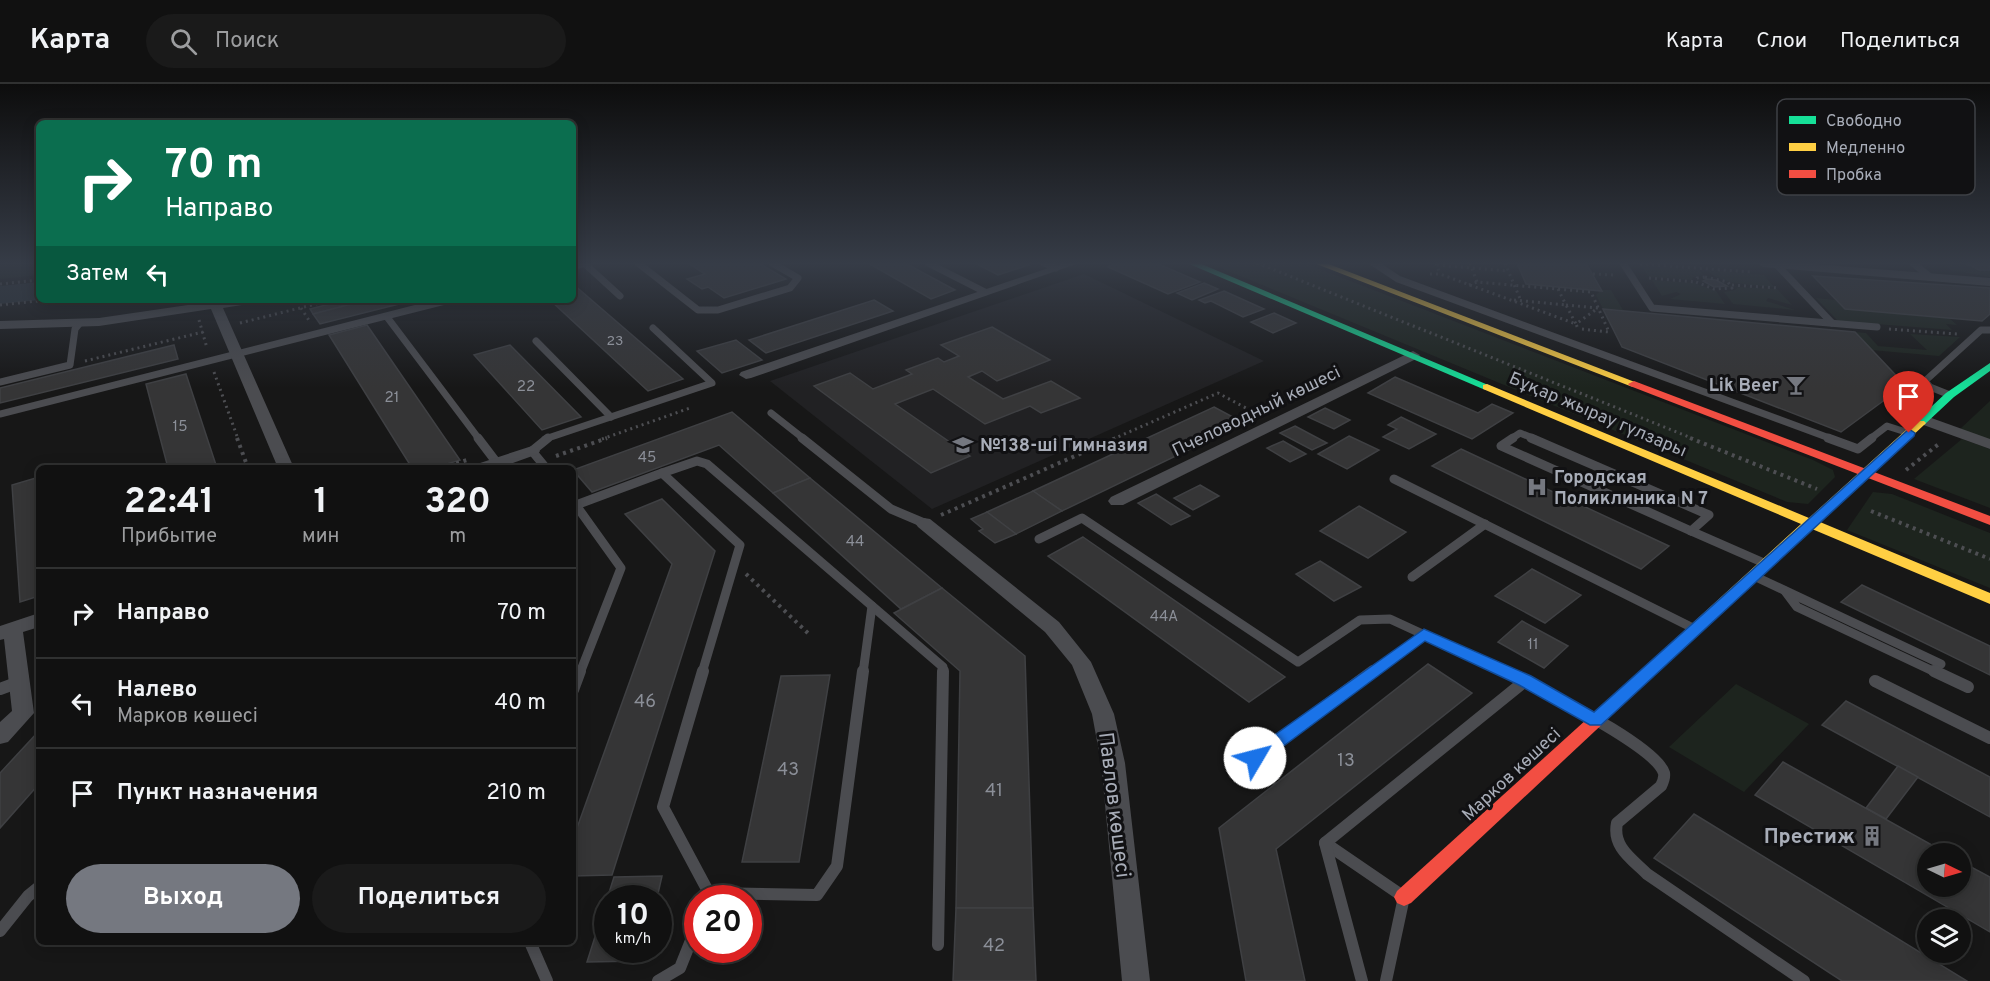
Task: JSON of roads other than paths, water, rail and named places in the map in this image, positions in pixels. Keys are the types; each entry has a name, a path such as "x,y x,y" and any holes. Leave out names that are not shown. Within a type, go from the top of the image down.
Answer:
{"street":[{"path":"0,325 79,324 222,305"},
{"path":"746,375 948,305"},
{"name":"Бұқар жырау гүлзары","path":"1293,305 1990,599"},
{"path":"1430,305 1990,521"},
{"path":"216,306 285,465"},
{"name":"Пчеловодный көшесі","path":"1117,501 1413,355"},
{"name":"Марков көшесі","path":"1404,897 1950,395 1990,366"},
{"path":"1923,420 1990,444"},
{"path":"498,465 540,460"},
{"name":"Павлов көшесі","path":"924,523 1052,627 1081,662 1103,714 1113,763 1136,981"},
{"path":"0,736 23,713 10,686 6,631 36,621"}],"lane":[{"path":"0,414 431,305"},
{"path":"692,305 698,310 718,310 735,305"},
{"path":"1468,305 1858,449 1887,426 1909,433"},
{"path":"1650,305 1652,308 1877,327"},
{"path":"1810,305 1832,324"},
{"path":"387,317 489,465"},
{"path":"0,382 70,365 75,329 79,324"},
{"path":"540,460 545,439 712,382 653,328"},
{"path":"1950,395 1930,387 1925,381 1981,330 1990,330"},
{"path":"536,341 611,417"},
{"path":"1604,372 1622,362"},
{"path":"771,413 891,509 924,523"},
{"path":"1691,531 1709,515 1520,434 1501,446 1691,531 1766,564"},
{"path":"576,503 697,461 707,464 943,667 938,945"},
{"path":"662,473 740,545 663,807 702,885"},
{"path":"1394,479 1695,629"},
{"path":"576,504 621,568 576,682"},
{"path":"1040,539 1082,518 1299,662 1360,620 1390,619 1525,681 1596,721 1647,754 1664,771 1665,778 1661,786 1617,823 1616,839 1625,854 1647,874 1804,981"},
{"path":"1412,577 1485,524"},
{"path":"1753,576 1941,664"},
{"path":"1785,591 1797,607 1968,687"},
{"path":"762,896 817,895 837,866 872,606"},
{"path":"1237,771 1424,634"},
{"path":"1325,843 1525,681"},
{"path":"1875,681 1990,738"},
{"path":"1325,843 1404,897 1386,981"},
{"path":"1325,843 1362,981"},
{"path":"0,931 36,889"},
{"path":"532,945 547,981"},
{"path":"658,981 680,968 684,958"}],"place":[{"name":"Lik Beer","path":"1796,385"},
{"name":"№138-ші Гимназия","path":"963,445"},
{"name":"Городская Поликлиника N 7","path":"1537,487"},
{"name":"Престиж","path":"1872,836"}]}
